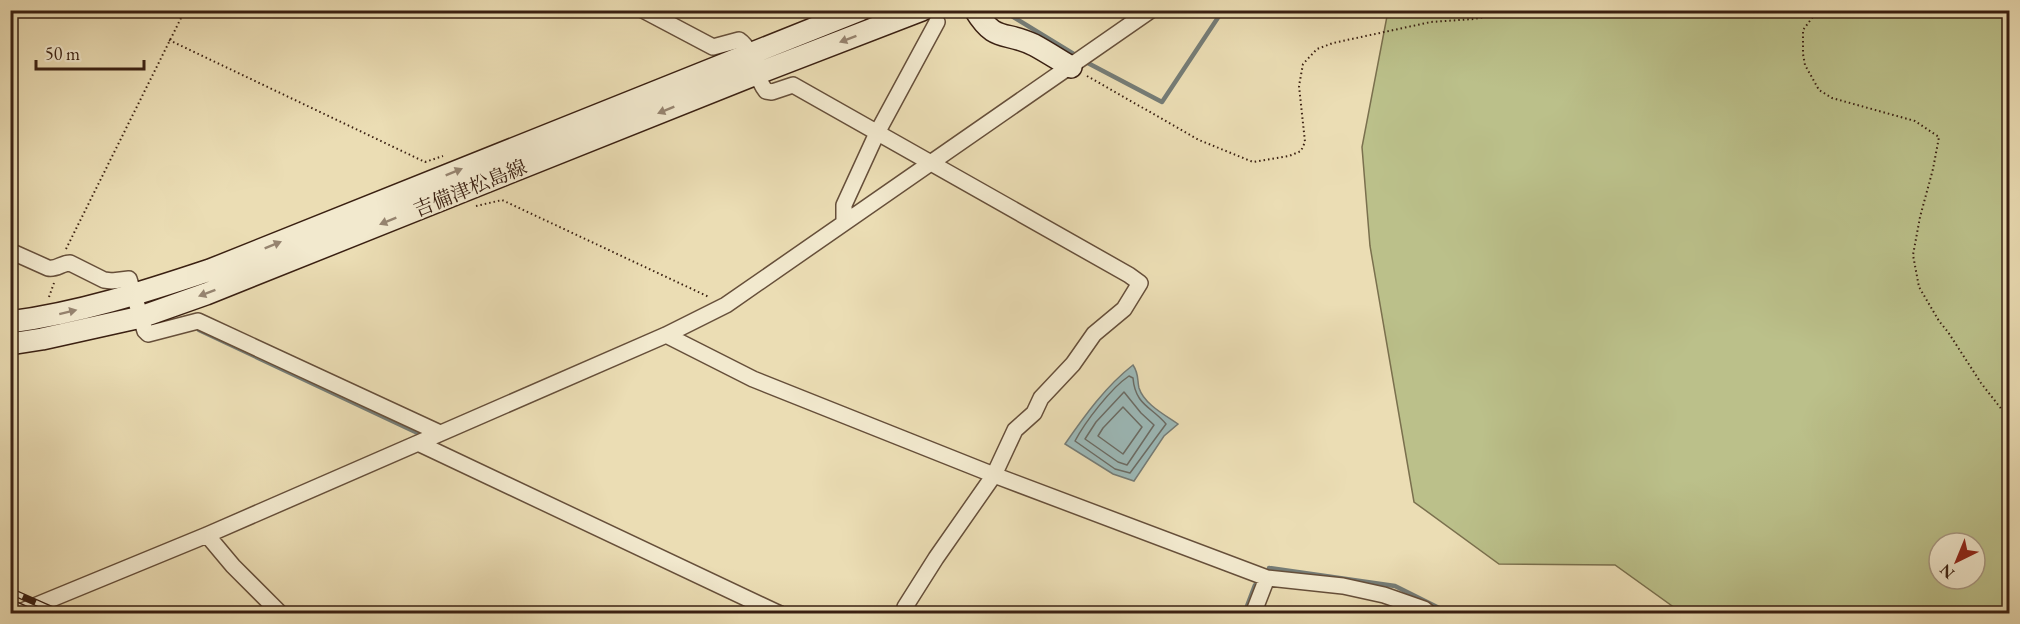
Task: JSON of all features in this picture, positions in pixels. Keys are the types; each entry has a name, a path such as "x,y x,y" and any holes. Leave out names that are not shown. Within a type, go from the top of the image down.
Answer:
{"main road":[{"name":"吉備津松島線","path":"10,322 46,317 135,295 461,180 753,64 860,10"},
{"path":"975,10 991,31 1078,62"},
{"name":"吉備津松島線","path":"753,64 930,16"},
{"name":"吉備津松島線","path":"10,344 141,317 206,294 461,180"}],"street":[{"path":"643,10 713,47 739,40 744,44 766,91 772,92 793,85 1129,274 1140,283 1124,309 1094,334 1073,364 1041,398 1034,412 1015,430 994,475 936,558 905,607 904,614"},
{"path":"15,614 207,535 666,335 726,305 1151,10"},
{"path":"844,222 844,204 930,16"},
{"path":"10,251 48,268 70,263 104,279 112,281 129,279 145,331 151,335 198,321 780,614"},
{"path":"666,335 753,379 994,475 1267,578 1343,586 1384,595 1424,609 1430,614"},
{"path":"207,535 233,566 281,614"},
{"path":"1253,614 1267,578"}],"path":[{"path":"49,297 64,253 185,10"},
{"path":"1078,62 1200,140 1253,162 1289,156 1301,151 1305,142 1299,87 1303,64 1317,49 1333,43 1431,22 1474,19 1523,10"},
{"path":"1818,10 1803,30 1803,54 1805,65 1819,90 1832,98 1915,121 1939,137 1913,255 1919,287 1981,383 2010,420"},
{"path":"169,40 425,162 447,155 461,180 468,202 472,206 478,207 502,200 726,305"}],"green space":[{"path":"1388,11 2009,11 2009,613 1682,613 1615,565 1499,564 1414,502 1370,246 1362,147"}],"water":[{"path":"1133,365 1139,388 1145,399 1178,424 1164,436 1134,481 1113,474 1065,444 1105,392"}],"waterway":[{"path":"1002,10 1077,56"},
{"path":"1084,61 1162,102 1223,10"},
{"path":"199,330 424,436"},
{"path":"1269,568 1395,586 1439,608 1446,614"},
{"path":"1244,614 1255,585"},
{"path":"781,607 795,614"}],"railway":[{"path":"10,591 62,614"},
{"path":"10,602 37,614"}]}
